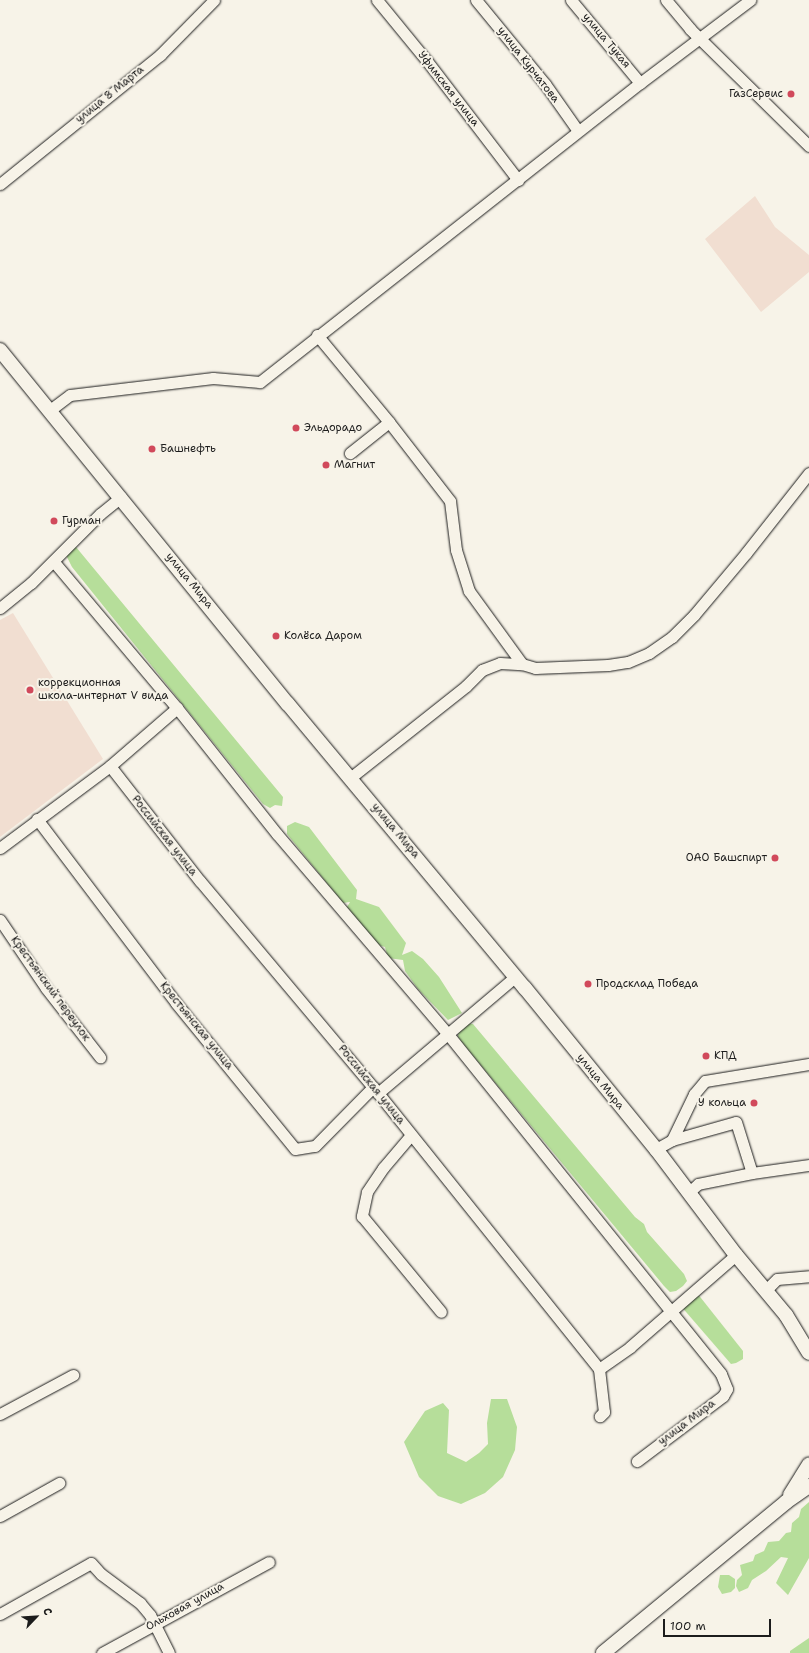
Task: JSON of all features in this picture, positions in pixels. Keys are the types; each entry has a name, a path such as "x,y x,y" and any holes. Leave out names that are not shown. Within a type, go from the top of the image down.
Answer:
{"main road":[{"name":"улица Мира","path":"0,350 350,778 516,977 656,1149 736,1255 786,1315"},
{"path":"786,1315 809,1336"},
{"path":"786,1315 809,1353"},
{"path":"786,1502 809,1465"},
{"path":"602,1653 786,1502 809,1486"}],"street":[{"name":"улица 8 Марта","path":"0,184 160,55 214,0"},
{"name":"Уфимская улица","path":"377,0 427,61 518,180"},
{"name":"улица Курчатова","path":"476,0 545,84 578,131"},
{"name":"улица Тукая","path":"571,0 640,83"},
{"path":"666,0 690,29 809,146"},
{"path":"50,410 70,394 213,378 260,382 318,335 518,180 578,131 750,0"},
{"path":"318,335 389,422 450,501 456,550 469,591 522,664"},
{"path":"350,453 389,422"},
{"path":"350,778 466,686 482,670 500,663 522,664 534,668 608,666 628,662 649,653 672,637 694,614 746,553 809,473"},
{"path":"0,608 54,562 100,514 121,497"},
{"name":"улица Мира","path":"54,562 177,708 277,834 448,1033 721,1374 727,1389 723,1396 637,1461"},
{"path":"0,848 110,766 177,708"},
{"name":"Российская улица","path":"110,766 200,881 376,1090 599,1369"},
{"name":"Крестьянская улица","path":"37,819 176,1002 295,1149 315,1146 376,1090"},
{"name":"Крестьянский переулок","path":"0,920 46,988 100,1057"},
{"path":"376,1090 516,977"},
{"path":"672,1140 694,1094 705,1081 809,1064"},
{"path":"656,1149 672,1140 736,1122 752,1173"},
{"path":"411,1135 383,1168 367,1192 362,1216 441,1312"},
{"path":"689,1192 698,1184 752,1173 809,1165"},
{"path":"600,1416 604,1412 599,1369 630,1346 670,1310 736,1255"},
{"path":"765,1291 777,1279 806,1276"},
{"path":"0,1414 73,1375"},
{"path":"0,1516 59,1483"},
{"path":"786,1502 809,1491"},
{"name":"Ольховая улица","path":"102,1653 269,1562"},
{"path":"0,1614 91,1563 101,1574 140,1603 155,1624 169,1653"}],"shaded area":[{"path":"755,196 775,227 809,255 809,272 761,312 705,239"},
{"name":"коррекционная школа-интернат V вида","path":"13,613 103,759 0,837 0,620"}],"green space":[{"path":"76,547 283,797 282,806 275,805 270,808 263,804 72,567 66,555 70,548"},
{"path":"295,822 309,827 357,890 356,899 379,907 406,943 402,955 412,951 423,959 439,977 462,1013 448,1020 418,989 405,971 403,960 388,958 385,947 378,945 347,907 350,902 343,903 287,834 287,826"},
{"path":"467,1023 473,1024 635,1217 644,1224 647,1232 684,1274 687,1281 683,1286 676,1291 670,1292 664,1286 464,1045 458,1037 459,1028"},
{"path":"697,1293 743,1351 743,1359 731,1364 680,1305"},
{"path":"491,1399 507,1399 517,1427 515,1450 503,1477 485,1493 461,1504 438,1496 419,1477 404,1442 425,1411 443,1403 449,1410 447,1453 466,1462 479,1453 488,1444 487,1423"},
{"path":"809,1502 809,1558 788,1595 776,1583 788,1558 781,1557 766,1571 752,1580 748,1588 739,1592 736,1586 737,1580 742,1575 740,1565 753,1561 755,1555 764,1551 768,1542 779,1541 786,1533 791,1532 792,1523 799,1517 801,1509"},
{"path":"720,1575 729,1575 735,1579 735,1588 731,1592 722,1594 718,1587"},
{"path":"809,1638 809,1653 790,1653 790,1651"}],"place":[{"name":"ГазСервис","path":"791,94"},
{"name":"Эльдорадо","path":"296,428"},
{"name":"Башнефть","path":"152,449"},
{"name":"Магнит","path":"326,465"},
{"name":"Гурман","path":"54,521"},
{"name":"Колёса Даром","path":"276,636"},
{"name":"коррекционная школа-интернат V вида","path":"30,690"},
{"name":"ОАО Башспирт","path":"775,858"},
{"name":"Продсклад Победа","path":"588,984"},
{"name":"КПД","path":"706,1056"},
{"name":"У кольца","path":"754,1103"}]}
